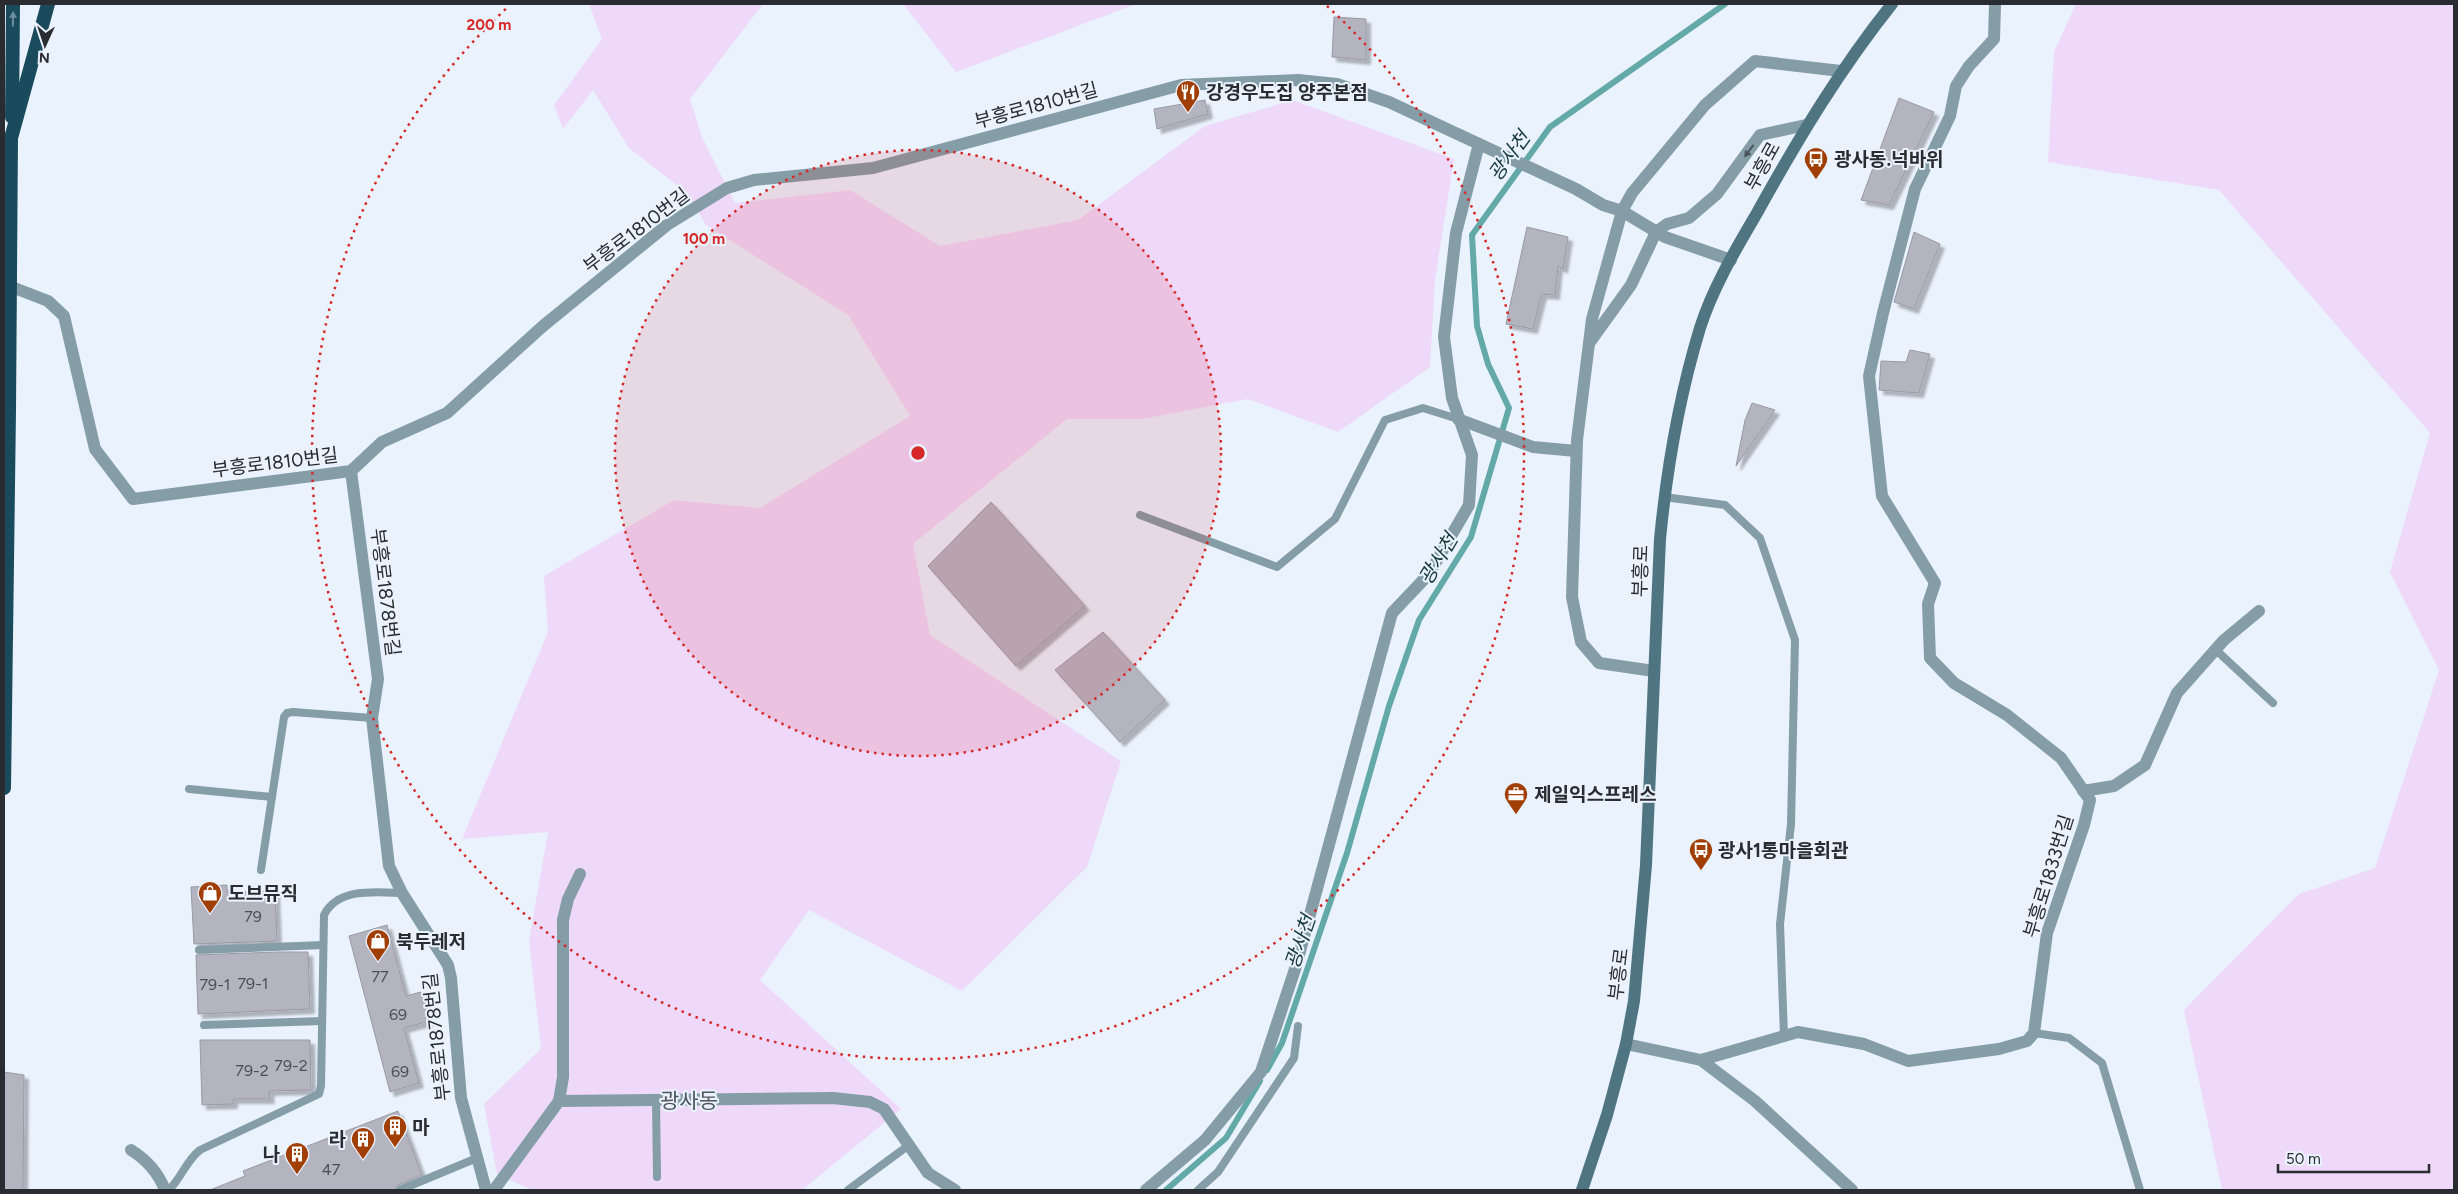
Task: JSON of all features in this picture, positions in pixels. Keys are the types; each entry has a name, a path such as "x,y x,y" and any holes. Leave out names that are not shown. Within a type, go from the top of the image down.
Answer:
{"highway":[{"path":"4,788 13,4"},
{"path":"11,138 48,4"}],"main road":[{"name":"부흥로","path":"1582,1190 1607,1115 1626,1044 1634,1001 1646,874 1654,671 1664,497 1681,397 1696,344 1714,294 1731,260 1806,125 1841,71 1892,4"}],"street":[{"name":"부흥로1833번길","path":"1995,4 1994,39 1969,66 1956,86 1950,116 1915,189 1869,376 1882,496 1934,583 1928,604 1930,658 1954,683 2007,716 2061,758 2090,800 2084,825 2048,933 2034,1033"},
{"path":"1654,671 1599,663 1581,642 1572,597 1576,451 1592,319 1622,211 1632,193 1705,105 1755,61 1841,71"},
{"name":"부흥로1810번길","path":"4,284 48,301 64,316 95,449 132,499 351,471 382,442 447,413 543,326 667,225 727,188 745,183 873,168 1181,85 1298,80 1337,84 1389,102 1576,189 1603,205 1622,211"},
{"path":"1589,344 1631,285 1656,232 1667,224 1689,218 1717,194 1760,135 1806,125"},
{"path":"1146,1190 1205,1140 1261,1072 1296,966 1392,613 1429,574 1469,505 1472,455 1464,420 1452,398 1444,337 1456,233 1479,144"},
{"path":"1622,211 1673,240 1731,260"},
{"path":"1464,420 1533,447 1576,451"},
{"name":"부흥로1878번길","path":"351,471 378,679 372,718 388,866 402,892 448,965 451,978 461,1098 486,1190"},
{"path":"2083,790 2114,786 2144,765 2177,693 2224,640 2259,611"},
{"path":"494,1190 559,1101 562,1077 563,920 568,899 580,874"},
{"path":"1701,1060 1798,1032 1864,1044 1908,1061 1999,1049 2027,1041 2034,1033"},
{"path":"1626,1044 1701,1060 1755,1101 1852,1190"},
{"path":"559,1101 833,1098 862,1100 884,1109 928,1173 955,1190"},
{"path":"131,1150 146,1160 157,1173 167,1190"}],"lane":[{"path":"1140,515 1277,567 1335,520 1385,420 1423,408 1464,420"},
{"path":"1664,497 1725,505 1760,538 1795,640 1791,824 1780,924 1779,1037"},
{"path":"2216,650 2274,704"},
{"path":"261,870 283,722 287,713 372,718"},
{"path":"189,789 272,797"},
{"path":"167,1190 178,1181 192,1156 200,1150 319,1094 321,1086 324,915 327,909 337,901 358,892 402,892"},
{"path":"199,950 322,945"},
{"path":"204,1025 322,1021"},
{"path":"1198,1190 1218,1172 1294,1058 1298,1026"},
{"path":"2034,1033 2069,1038 2102,1064 2140,1190"},
{"path":"656,1100 657,1177"},
{"path":"848,1190 908,1145"},
{"path":"400,1190 477,1158"}],"shaded area":[{"path":"589,4 763,4 690,99 702,137 735,203 850,190 940,246 1078,220 1205,126 1293,100 1454,159 1435,280 1430,367 1338,432 1248,399 1142,419 1067,419 913,544 930,635 1121,761 1087,867 962,991 809,910 760,980 901,1109 802,1190 532,1190 497,1174 484,1104 541,1049 529,941 548,832 462,839 548,632 544,576 674,500 760,508 910,416 848,315 706,225 687,193 629,148 593,90 563,129 554,105 602,39"},
{"path":"903,4 1136,4 956,72"},
{"path":"2076,4 2454,4 2454,1190 2222,1190 2184,1010 2299,894 2375,868 2439,670 2390,572 2430,433 2219,190 2048,162 2054,52"}],"building":[{"path":"1334,17 1366,19 1366,60 1332,57"},
{"path":"1899,98 1934,112 1889,205 1861,200"},
{"path":"1205,100 1208,114 1157,129 1154,109"},
{"path":"1527,227 1568,237 1563,269 1558,266 1555,295 1542,294 1533,329 1506,324"},
{"path":"1914,232 1940,244 1914,309 1894,302"},
{"path":"1910,350 1930,354 1919,393 1879,390 1881,361 1906,362"},
{"path":"1752,403 1775,410 1736,466 1745,420"},
{"path":"991,502 1085,606 1016,666 928,566"},
{"path":"1103,632 1165,700 1120,742 1055,670"},
{"path":"227,885 227,892 275,891 277,941 194,944 191,887"},
{"path":"387,925 406,996 421,992 429,1021 404,1028 419,1083 390,1092 349,936"},
{"path":"308,952 310,1009 198,1014 196,955"},
{"path":"200,1040 310,1040 311,1090 269,1091 270,1099 233,1099 233,1104 202,1105"},
{"path":"4,1072 24,1075 23,1190 4,1190"},
{"path":"398,1111 422,1175 398,1185 394,1190 210,1190 245,1176 243,1171"}],"waterway":[{"name":"광사천","path":"1267,1070 1282,1043 1347,853 1389,706 1419,620 1471,537 1509,408 1488,364 1477,326 1472,235 1550,127 1725,4"},
{"name":"광사천","path":"1166,1190 1226,1138 1260,1081"}],"place":[{"name":"강경우도집 양주본점","path":"1188,113"},
{"name":"광사동.넉바위","path":"1816,180"},
{"name":"제일익스프레스","path":"1516,815"},
{"name":"광사1통마을회관","path":"1701,871"},
{"name":"도브뮤직","path":"210,914"},
{"name":"북두레저","path":"378,962"},
{"name":"마","path":"395,1148"},
{"name":"라","path":"363,1160"},
{"name":"나","path":"297,1175"}],"district":[{"name":"광사동","path":"689,1101"}]}
